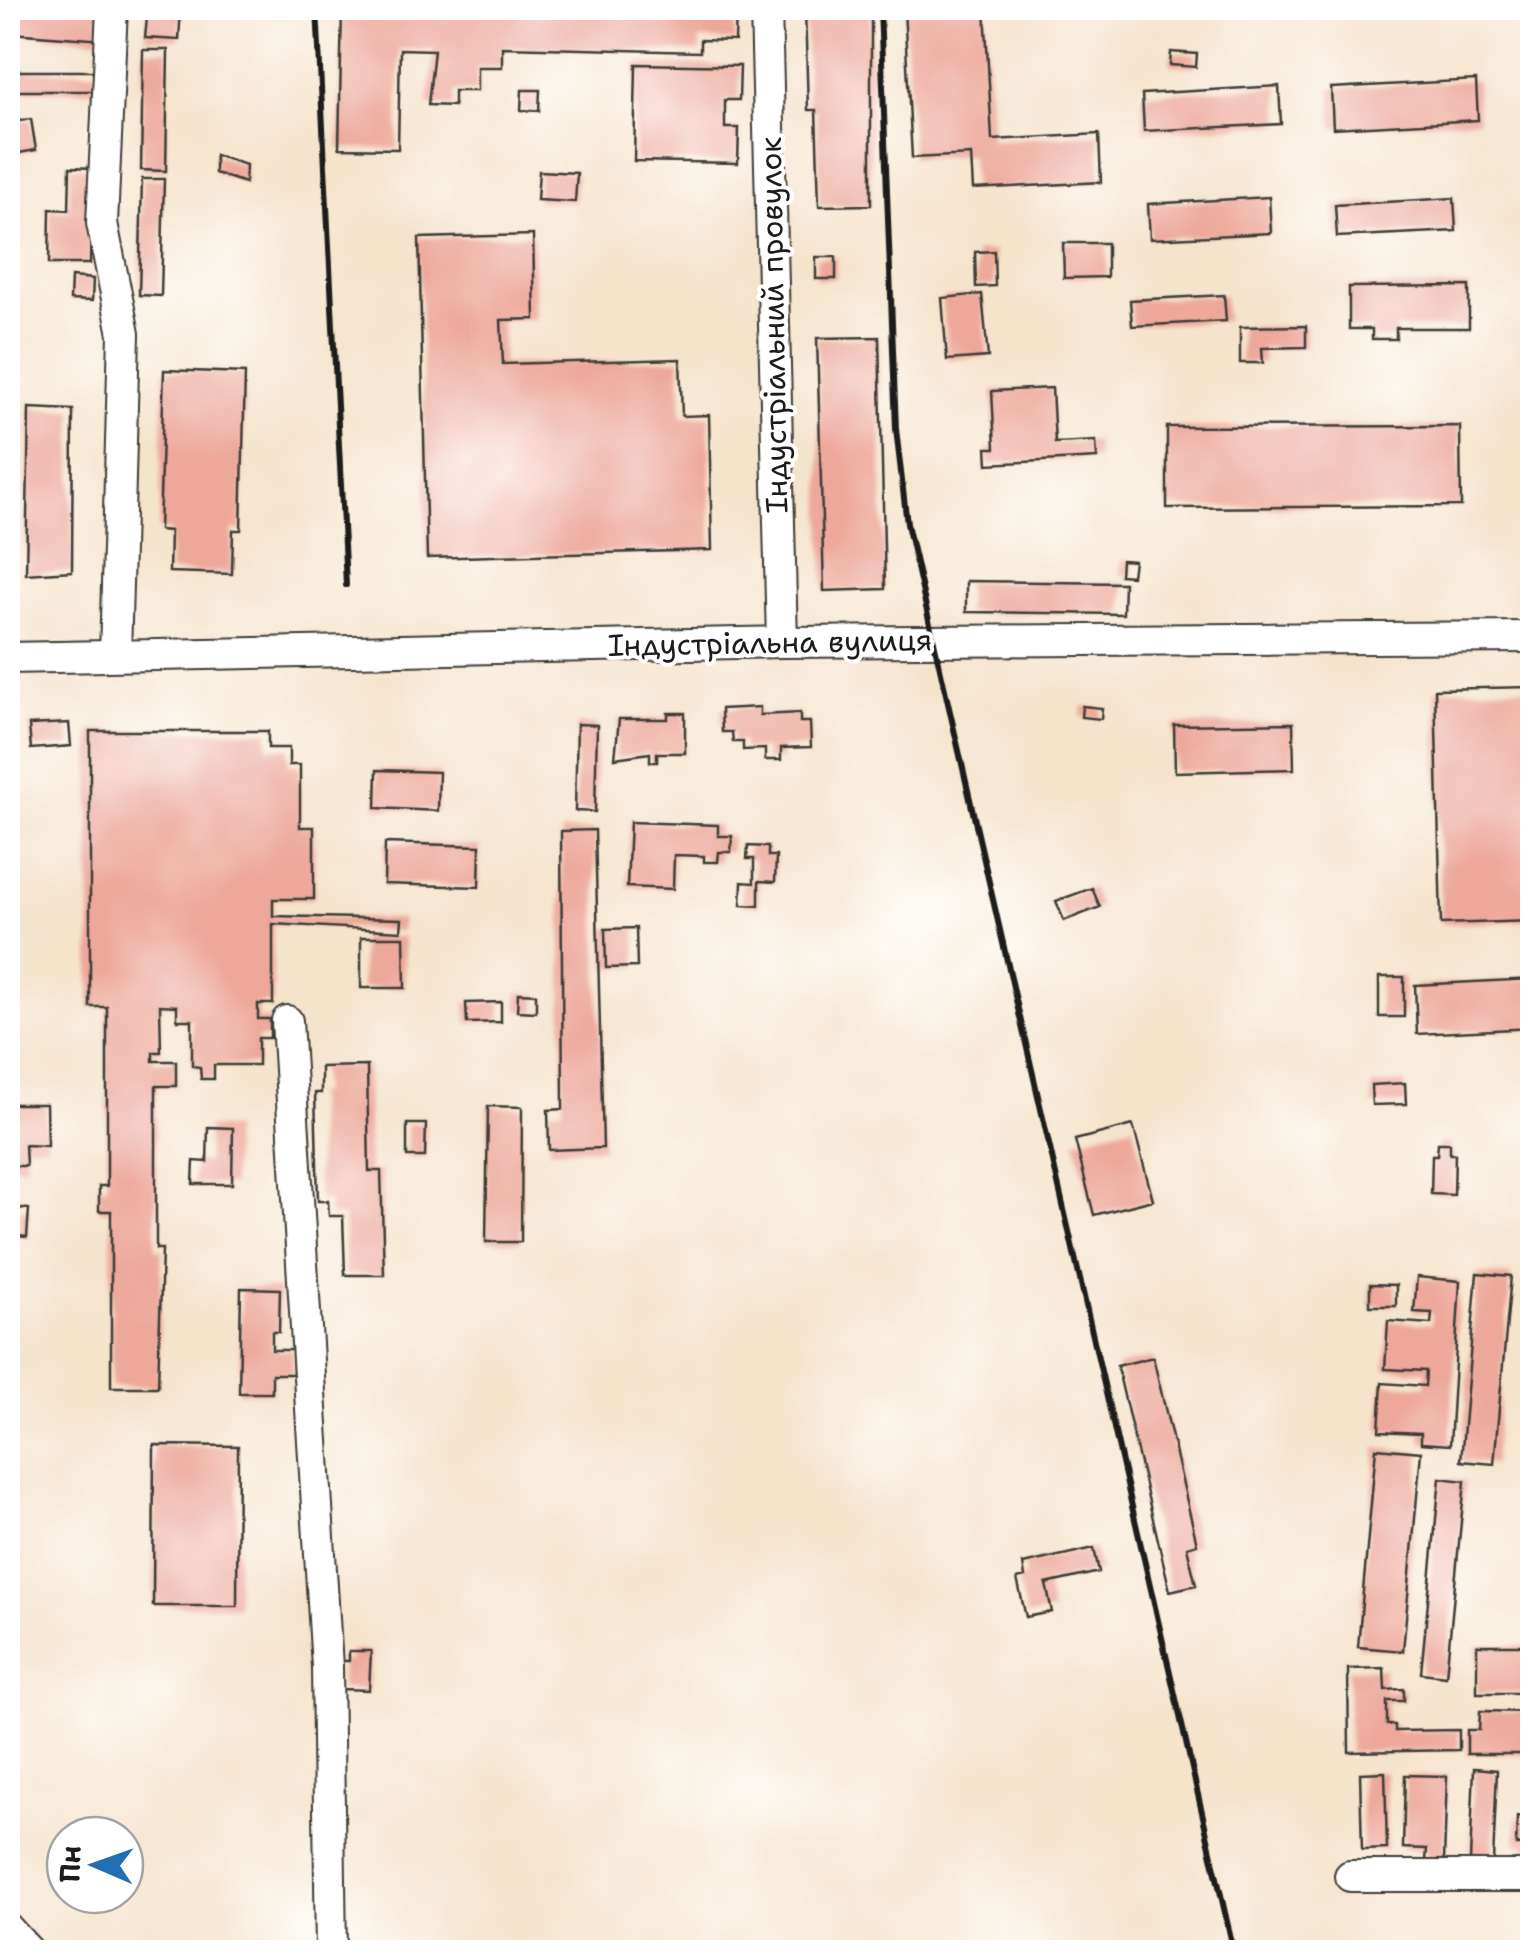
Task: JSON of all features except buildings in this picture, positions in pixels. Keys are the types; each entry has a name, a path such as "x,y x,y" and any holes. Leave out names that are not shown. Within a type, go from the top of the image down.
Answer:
{"street":[{"path":"112,8 102,223 124,334 115,656"},
{"name":"Індустріальний провулок","path":"766,8 782,642"},
{"name":"Індустріальна вулиця","path":"8,658 782,642 1532,637"},
{"path":"286,1021 327,1667 331,1952"},
{"path":"1350,1876 1532,1876"},
{"path":"8,1929 29,1952"}],"railway":[{"path":"317,8 346,585"},
{"path":"880,8 896,429 907,524 1234,1952"}]}
